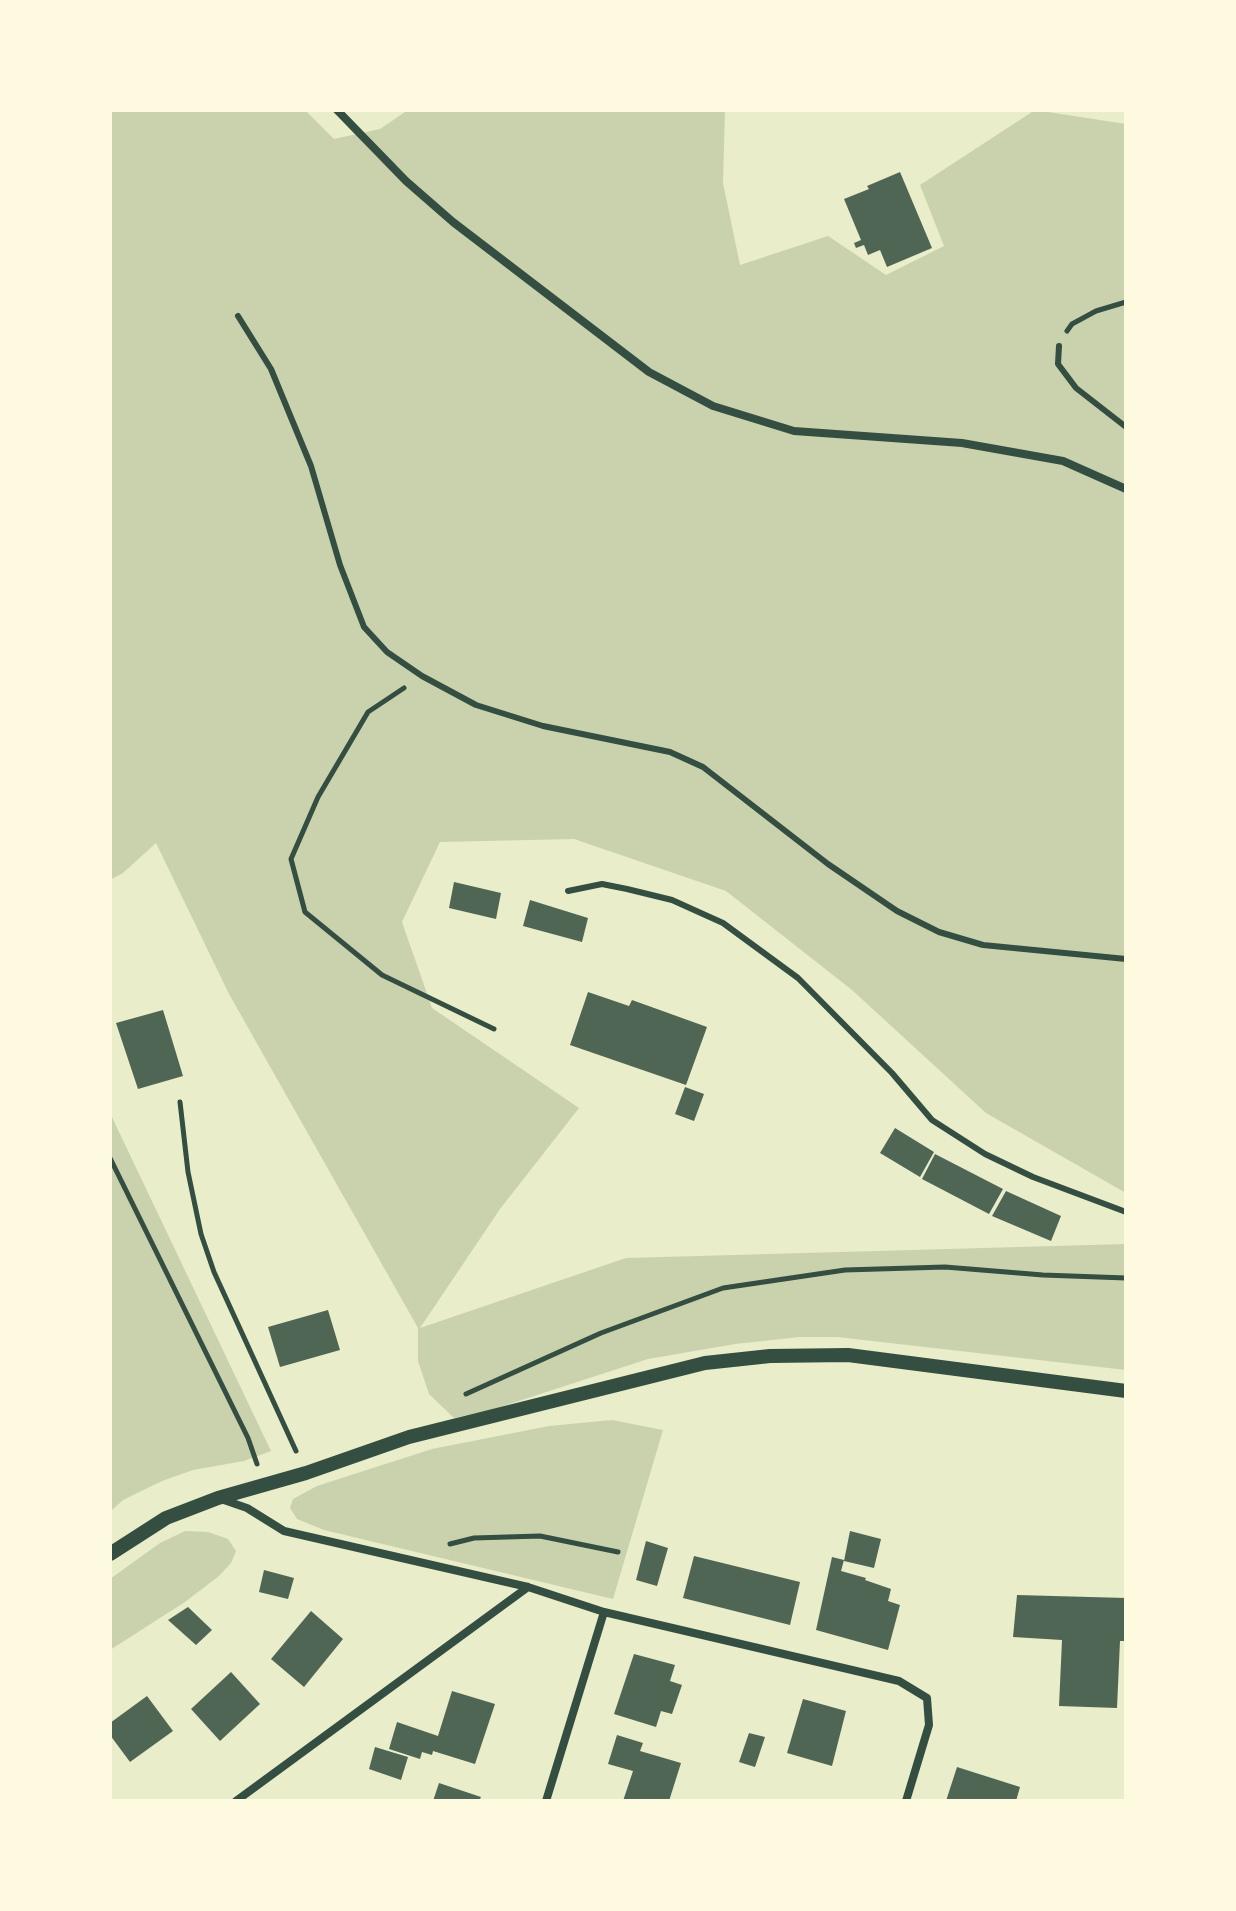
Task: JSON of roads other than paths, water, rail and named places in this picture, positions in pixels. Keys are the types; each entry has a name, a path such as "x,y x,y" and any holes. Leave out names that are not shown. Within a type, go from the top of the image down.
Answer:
{"street":[{"path":"337,110 406,181 453,222 649,372 713,406 794,431 962,443 1063,461 1126,489"},
{"path":"110,1554 166,1518 218,1498 306,1473 409,1437 705,1363 770,1356 848,1355 1126,1391"},
{"path":"218,1498 247,1508 284,1531 528,1587 604,1612 899,1681 927,1698 929,1725 906,1801"},
{"path":"236,1801 528,1587"},
{"path":"546,1801 604,1612"}],"lane":[{"path":"238,316 271,369 305,452 340,565 364,627 387,652 422,676 490,709 543,726 670,752 703,767 828,864 897,911 939,932 983,945 1126,959"},
{"path":"1059,346 1058,364 1076,388 1126,427"},
{"path":"568,891 602,884 672,900 723,923 798,978 892,1073 932,1120 985,1154 1033,1177 1126,1212"}]}
